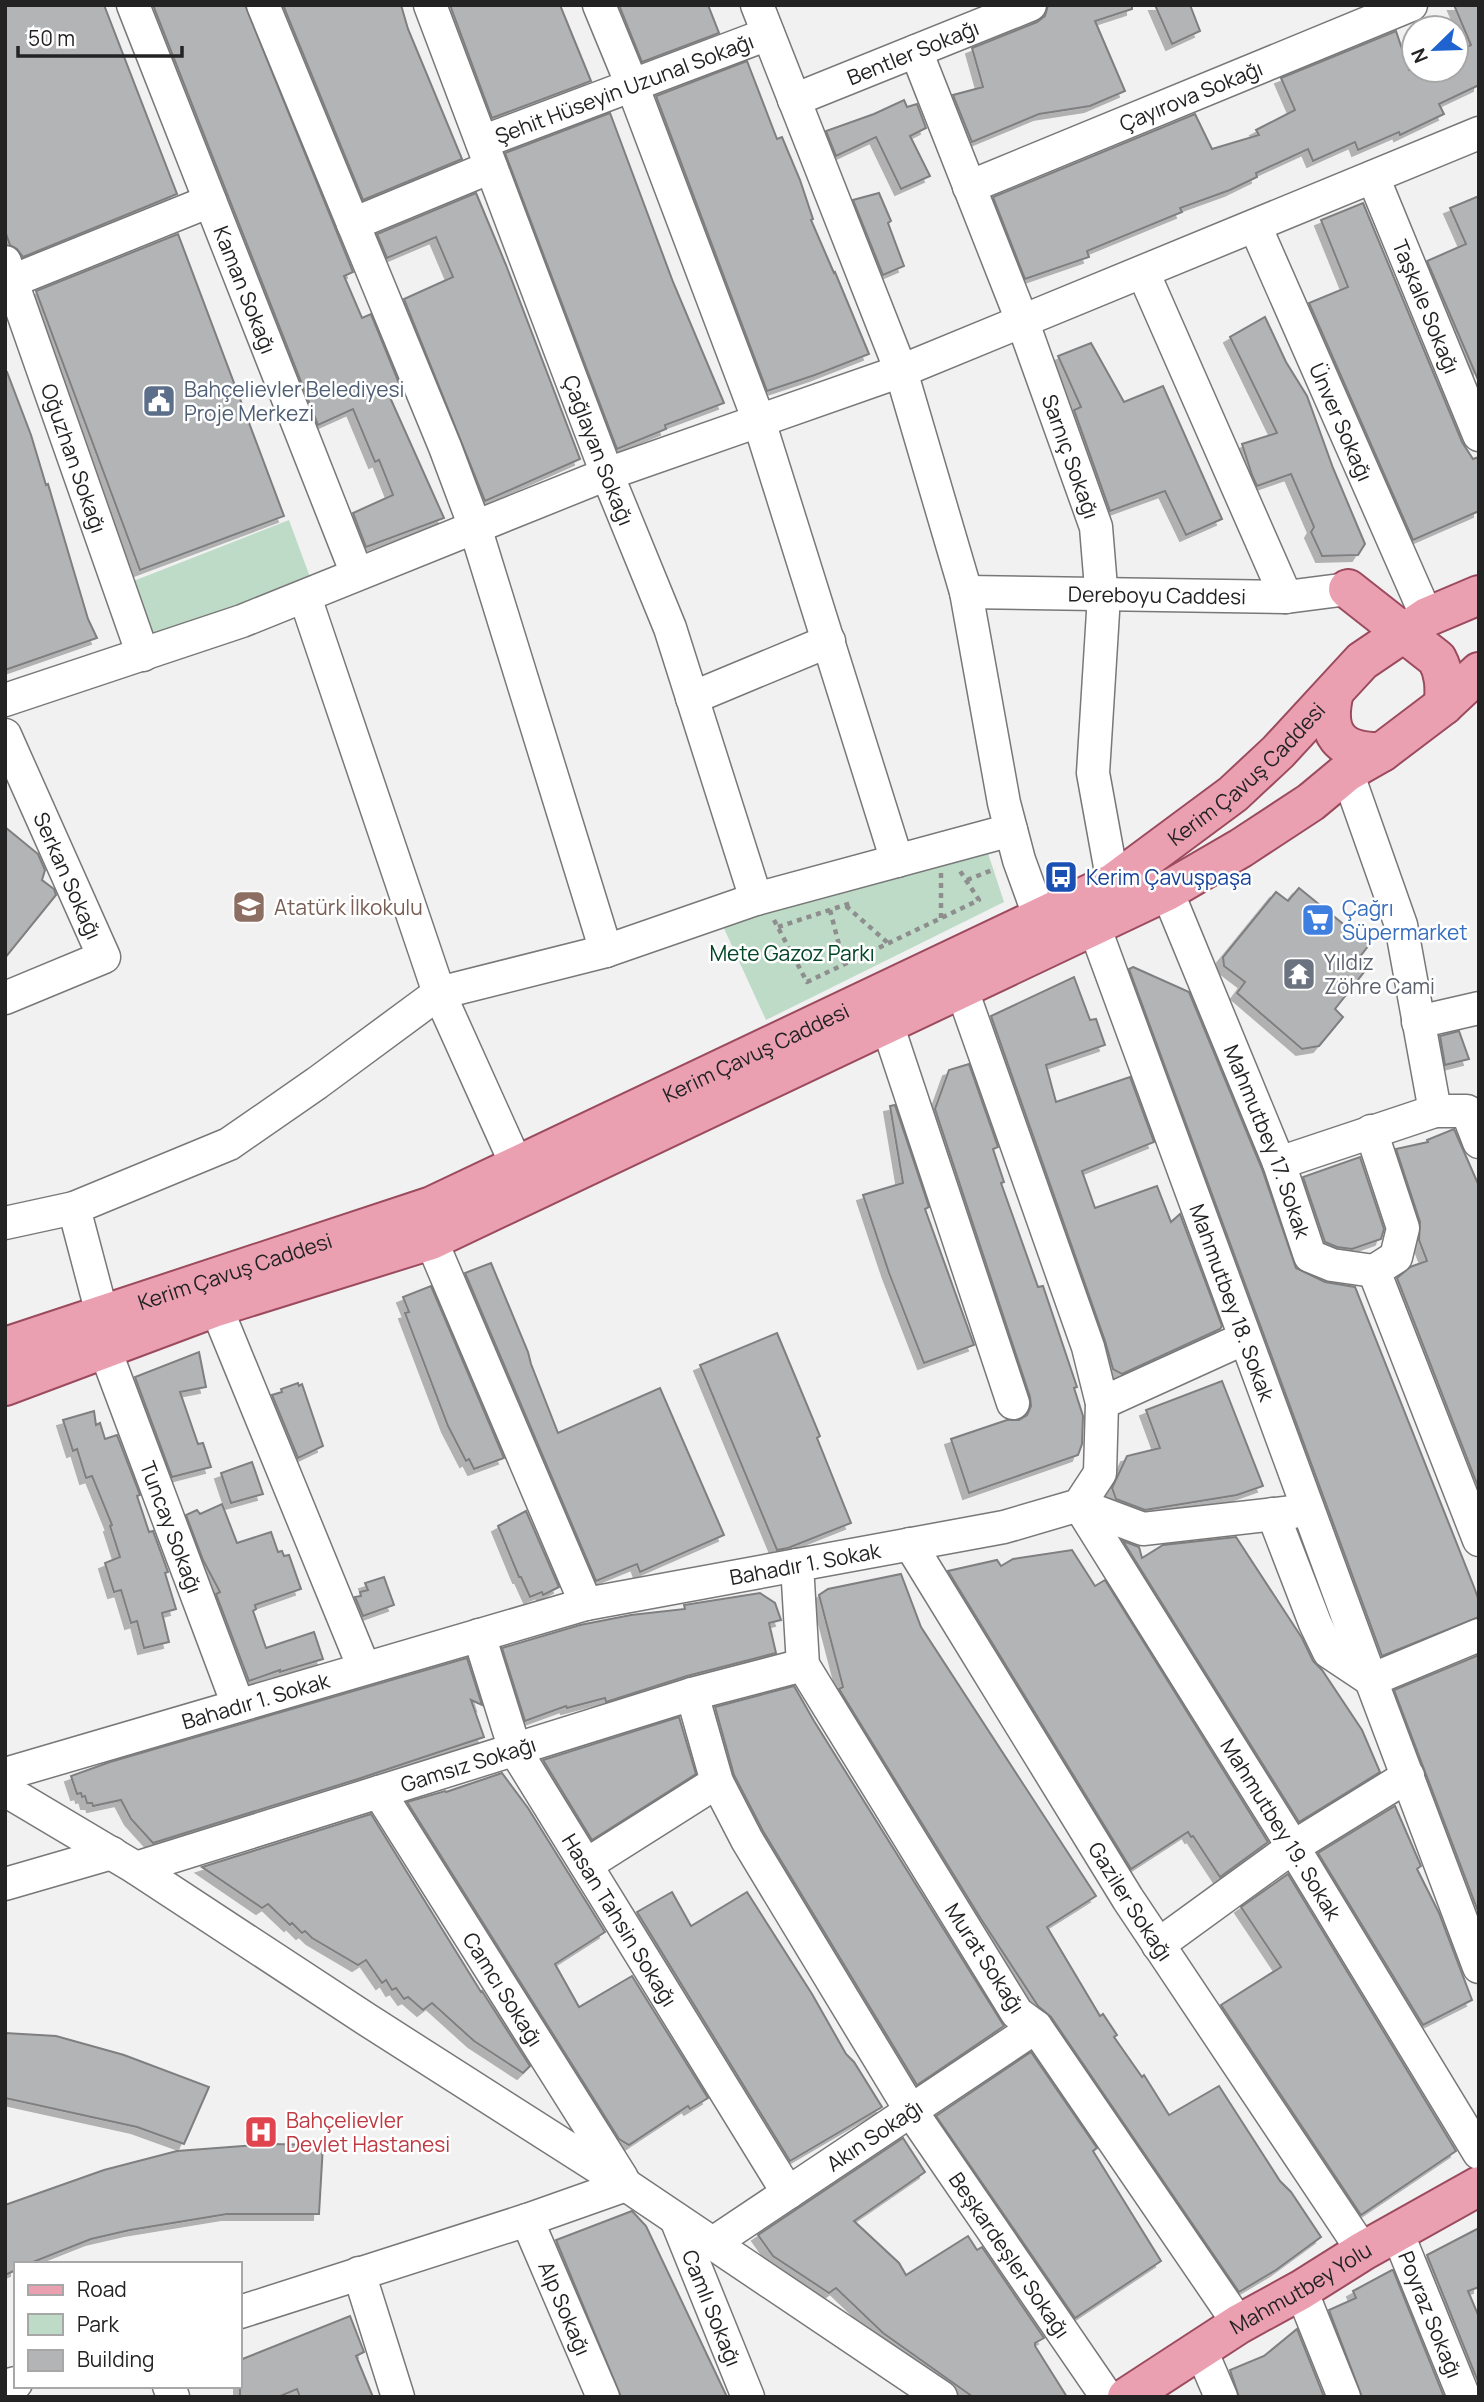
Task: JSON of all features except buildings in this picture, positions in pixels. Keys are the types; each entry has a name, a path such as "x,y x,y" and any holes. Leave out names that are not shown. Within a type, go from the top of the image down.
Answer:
{"main road":[{"path":"1348,589 1416,624 1443,670 1444,705"},
{"path":"1348,589 1360,606 1362,661"},
{"path":"1416,624 1479,595"},
{"name":"Kerim Çavuş Caddesi","path":"5,1386 104,1332 432,1206 1113,883 1233,794 1278,752 1362,661 1416,624"},
{"path":"1334,692 1330,720 1334,732 1342,742 1352,749 1382,752 1444,705 1479,672"},
{"name":"Kerim Çavuş Caddesi","path":"5,1347 104,1332 216,1307 431,1240 1167,891 1241,848 1311,802 1347,772 1382,752"},
{"name":"Mahmutbey Yolu","path":"1126,2397 1239,2324 1301,2290 1363,2250 1479,2186"}],"street":[{"name":"Kaman Sokağı","path":"133,5 357,575"},
{"path":"263,5 475,527 606,951"},
{"name":"Çağlayan Sokağı","path":"430,5 607,474 670,628 759,898"},
{"path":"599,5 759,421 897,861"},
{"name":"Bentler Sokağı","path":"794,100 1030,5"},
{"name":"Çayırova Sokağı","path":"969,187 1411,5"},
{"path":"762,20 901,371 966,592 1004,803 1019,860 1040,918"},
{"name":"Şehit Hüseyin Uzunal Sokağı","path":"353,224 762,20"},
{"name":"Sarnıç Sokağı","path":"916,51 1023,323 1096,527 1103,612 1093,773 1113,883"},
{"path":"5,700 305,597 607,474 901,371 1479,133"},
{"name":"Taşkale Sokağı","path":"1373,177 1479,435"},
{"path":"9,271 210,201"},
{"name":"Ünver Sokağı","path":"1255,226 1416,624"},
{"name":"Oğuzhan Sokağı","path":"9,271 142,655"},
{"path":"1143,272 1286,597"},
{"name":"Dereboyu Caddesi","path":"966,592 1286,597 1348,589"},
{"path":"305,597 439,993 517,1166"},
{"path":"692,698 829,641"},
{"name":"Serkan Sokağı","path":"5,735 104,957 5,998"},
{"path":"1347,772 1401,925 1434,1111"},
{"path":"5,1223 75,1208 229,1144 439,993 606,951 759,898 1011,830"},
{"name":"Mahmutbey 17. Sokak","path":"1167,891 1279,1163 1310,1256 1332,1265 1374,1271"},
{"name":"Mahmutbey 18. Sokak","path":"1094,926 1308,1511 1479,1967"},
{"path":"962,990 1088,1347 1102,1403 1100,1473 1079,1505 1143,1529 1308,1511"},
{"path":"1418,1022 1479,1008"},
{"path":"887,1024 1013,1403"},
{"path":"1279,1163 1434,1111 1466,1111 1479,1142"},
{"path":"1371,1131 1403,1228 1396,1257 1374,1271 1479,1541"},
{"name":"Tuncay Sokağı","path":"75,1208 104,1332 238,1705"},
{"path":"431,1240 586,1604"},
{"path":"216,1307 364,1668"},
{"path":"1102,1403 1245,1338"},
{"name":"Bahadır 1. Sokak","path":"5,1774 586,1604 1004,1527 1079,1505"},
{"name":"Mahmutbey 19. Sokak","path":"1079,1505 1293,1847 1479,2153"},
{"path":"1273,1514 1329,1652 1371,1680 1479,1635"},
{"name":"Gaziler Sokağı","path":"910,1544 1158,1945 1363,2250"},
{"name":"Murat Sokağı","path":"797,1565 803,1664 1017,2013 1036,2027 1239,2324"},
{"name":"Hasan Tahsin Sokağı","path":"479,1635 515,1750 788,2193"},
{"name":"Gamsız Sokağı","path":"5,1885 124,1861 379,1792 692,1694 803,1664"},
{"name":"Beşkardeşler Sokağı","path":"692,1694 717,1782 747,1840 911,2111 1107,2397"},
{"path":"1158,1945 1293,1847 1408,1776"},
{"path":"586,1866 717,1782"},
{"path":"5,1790 124,1861 626,2185 941,2397"},
{"name":"Camcı Sokağı","path":"379,1792 626,2185"},
{"name":"Akın Sokağı","path":"713,2243 1036,2027"},
{"path":"242,2311 527,2220 626,2185"},
{"name":"Camlı Sokağı","path":"676,2219 748,2397"},
{"name":"Alp Sokağı","path":"527,2220 603,2397"},
{"name":"Poyraz Sokağı","path":"1397,2232 1464,2397"},
{"path":"359,2273 398,2397"},
{"path":"1301,2290 1344,2397"},
{"path":"1200,2350 1221,2397"}],"path":[{"path":"759,898 778,927 807,982 979,900 959,868 929,877"},
{"path":"941,873 941,918"},
{"path":"778,927 857,901"},
{"path":"845,905 888,943"},
{"path":"830,910 844,964"}],"green space":[{"path":"289,520 310,577 150,637 131,582"},
{"name":"Mete Gazoz Parkı","path":"985,844 1004,902 766,1020 722,924"}],"place":[{"name":"Bahçelievler Belediyesi Proje Merkezi","path":"159,401"},
{"name":"Kerim Çavuşpaşa","path":"1061,877"},
{"name":"Atatürk İlkokulu","path":"249,907"},
{"name":"Çağrı Süpermarket","path":"1318,920"},
{"name":"Yıldız Zöhre Cami","path":"1299,974"},
{"name":"Bahçelievler Devlet Hastanesi","path":"261,2132"}]}
